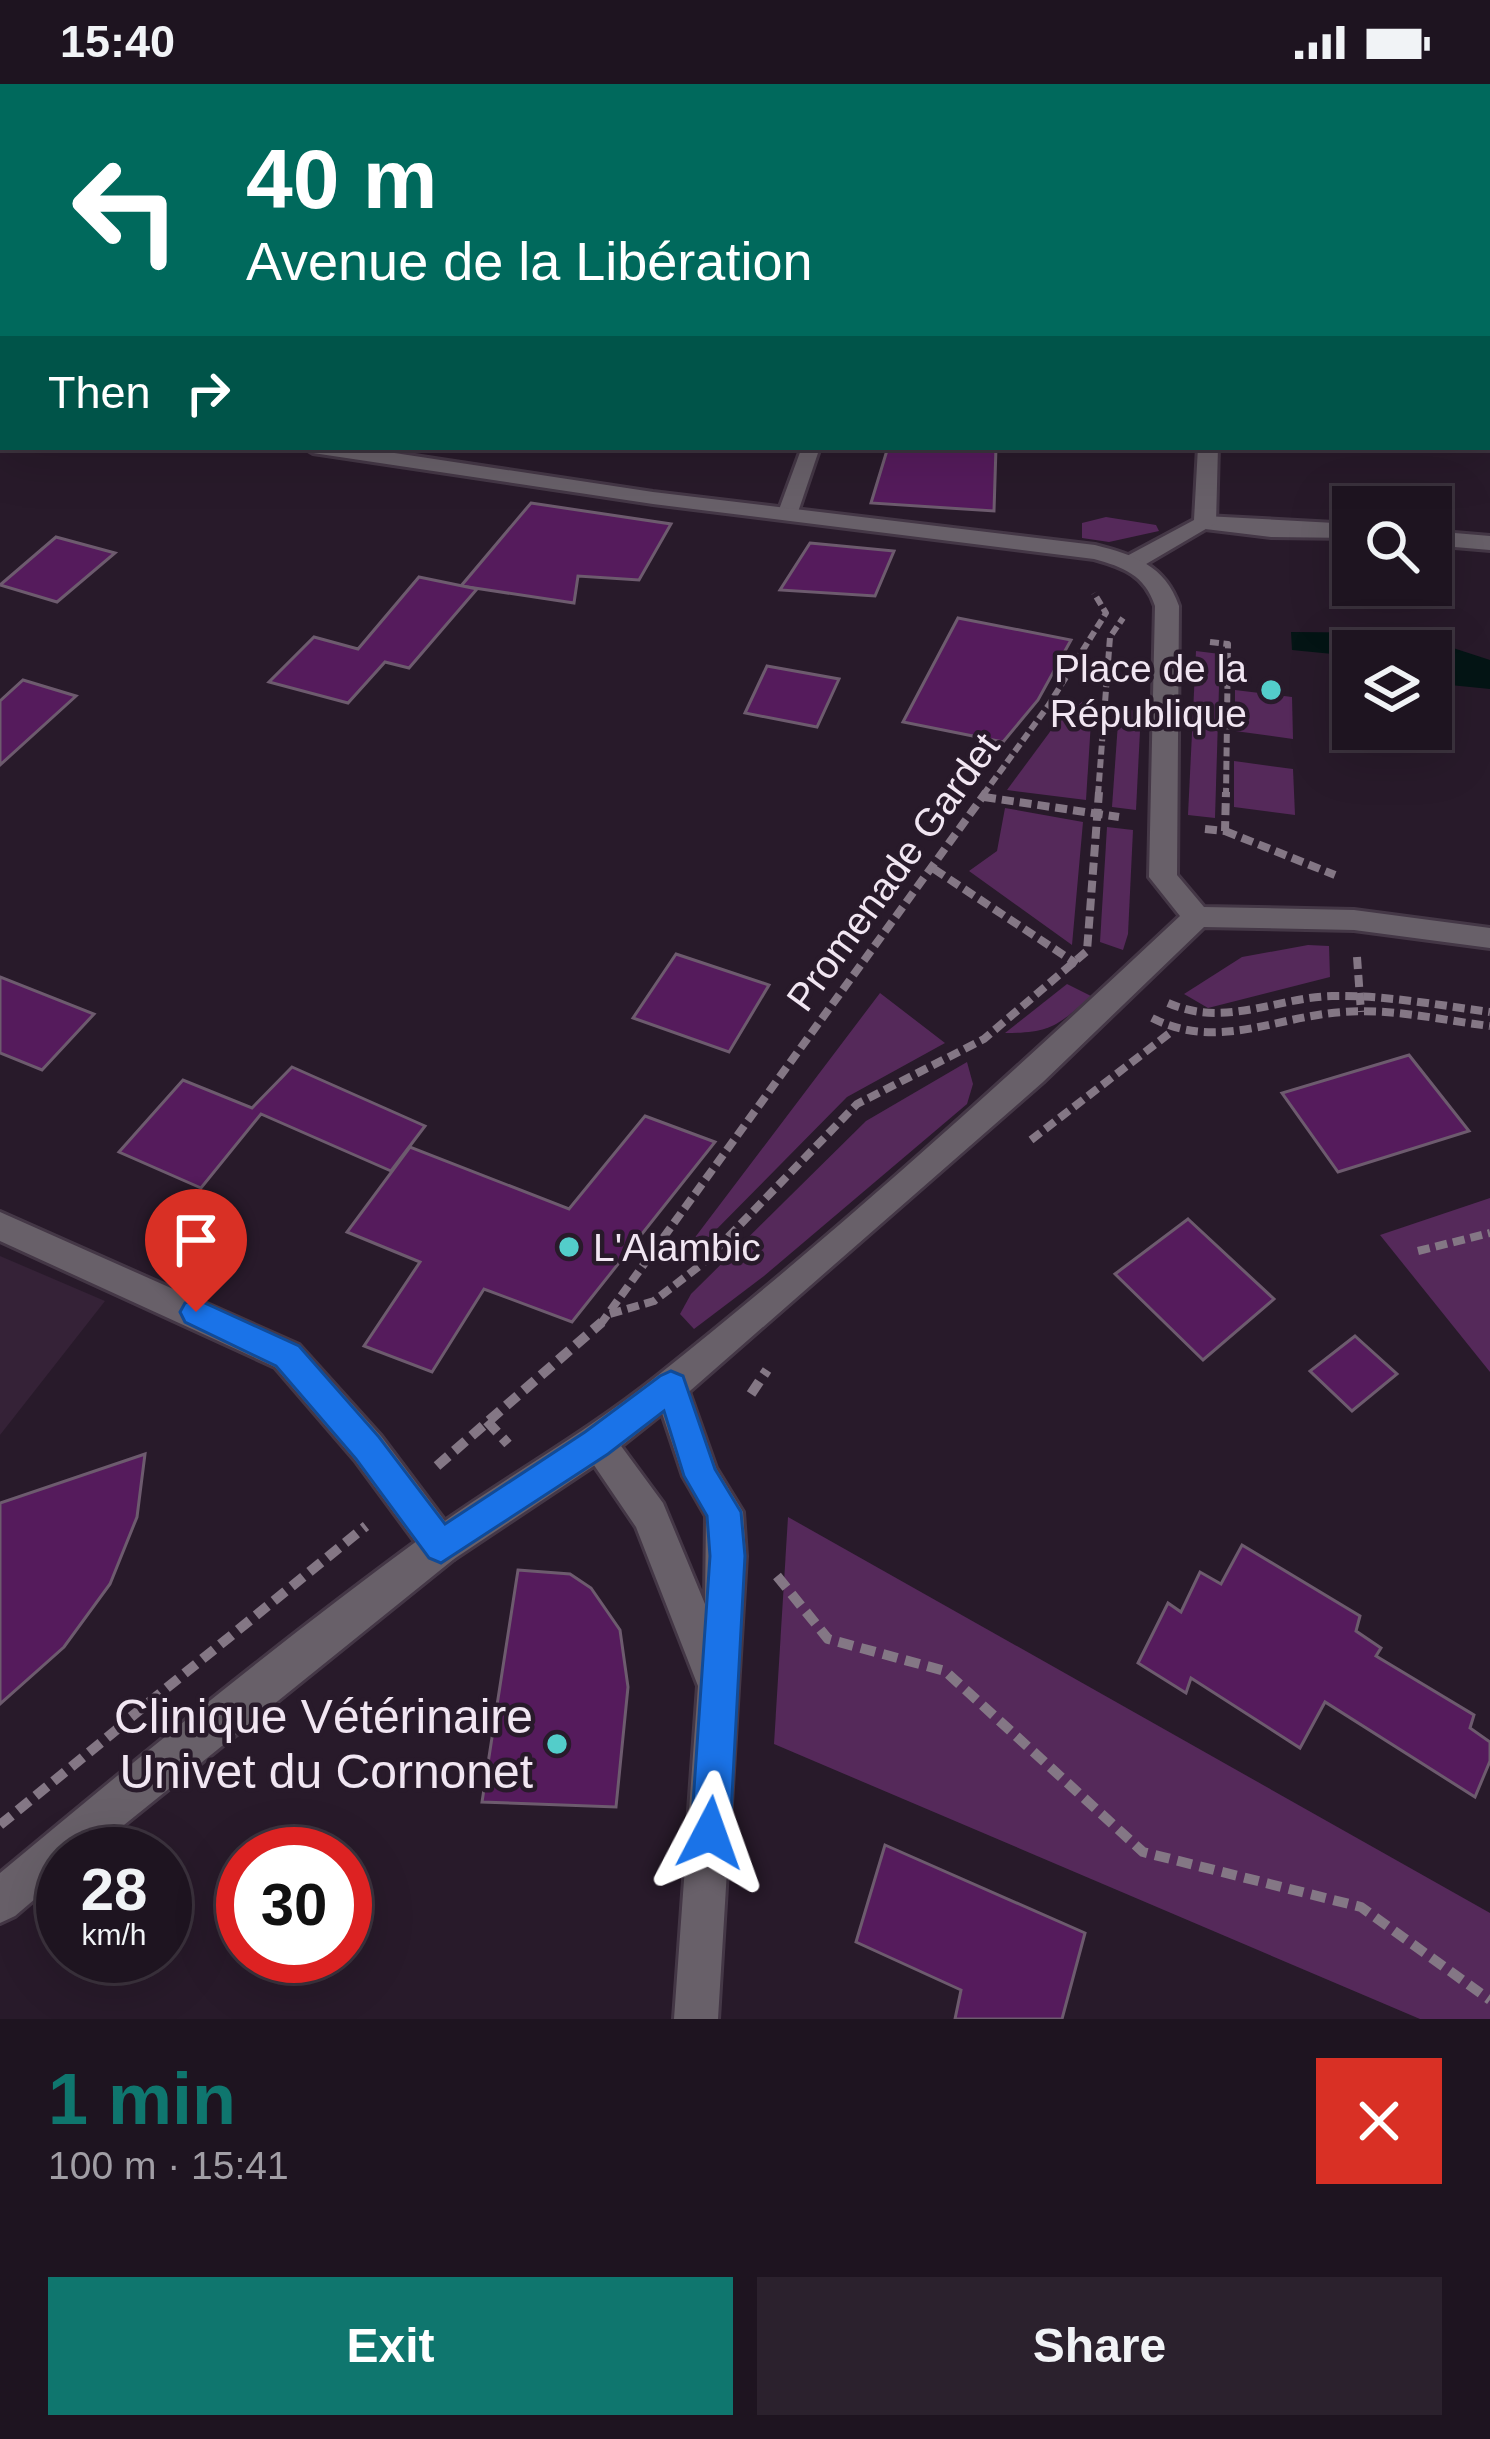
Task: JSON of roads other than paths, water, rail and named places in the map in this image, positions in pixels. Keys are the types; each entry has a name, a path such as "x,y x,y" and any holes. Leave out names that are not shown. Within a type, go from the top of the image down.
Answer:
{"street":[{"path":"334,450 787,515 1095,552 1133,562 1152,574 1167,606 1163,877 1197,917"},
{"path":"1205,523 1208,450"},
{"path":"1133,562 1205,523 1332,531"},
{"path":"1452,540 1490,543"},
{"path":"0,1901 144,1779 441,1546 597,1443 671,1386 1125,989 1197,917 1354,920 1490,938"},
{"path":"0,1226 287,1356 441,1546"},
{"path":"671,1386 701,1476 724,1512 728,1556 696,2019"},
{"path":"597,1443 650,1516 721,1694"}],"lane":[{"path":"787,515 810,450"}],"place":[{"name":"Place de la République","path":"1271,690"},
{"name":"L'Alambic","path":"569,1247"},
{"name":"Clinique Vétérinaire Univet du Cornonet","path":"557,1744"}]}
